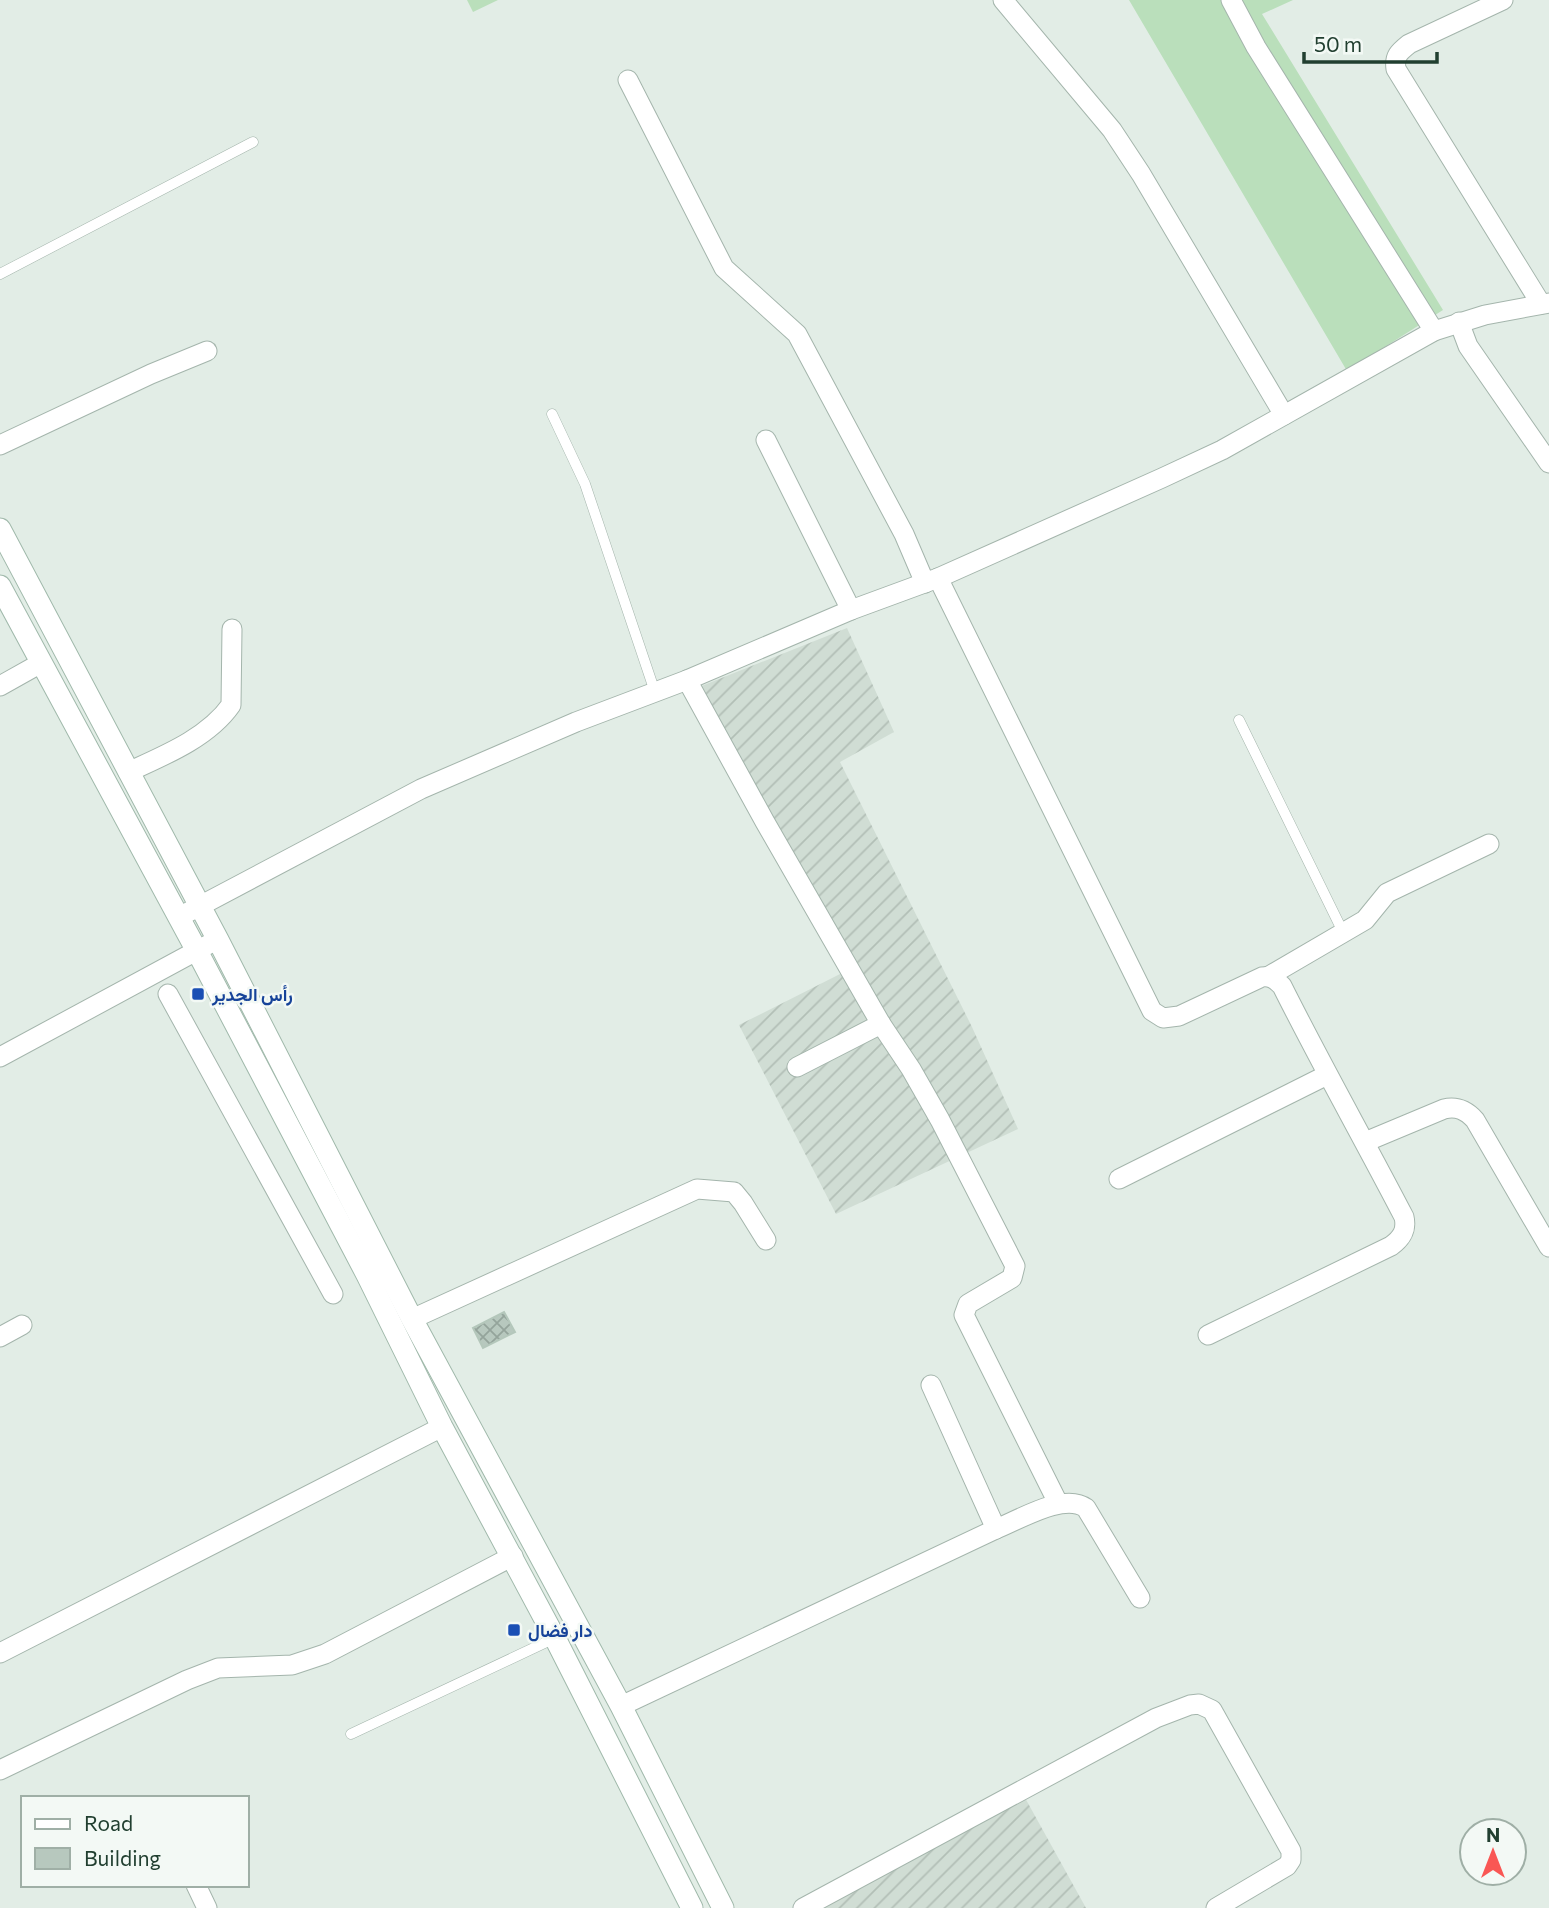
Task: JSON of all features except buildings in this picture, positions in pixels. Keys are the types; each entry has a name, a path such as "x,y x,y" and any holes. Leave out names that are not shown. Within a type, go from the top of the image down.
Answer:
{"main road":[{"path":"0,529 218,940 412,1319 621,1706 723,1908"},
{"path":"0,586 179,917 367,1275 442,1427 513,1556 692,1908"}],"street":[{"path":"1003,0 1112,130 1142,174 1284,415"},
{"path":"1231,0 1270,69 1434,331"},
{"path":"179,917 421,789 576,722 687,680 851,610 931,580 1163,478 1222,450 1434,331 1460,322 1545,304 1396,69 1395,60 1399,51 1409,44 1503,0"},
{"path":"628,80 724,268 797,334 931,580 1152,1011 1163,1018 1179,1016 1269,976 1365,920 1387,893 1489,844"},
{"path":"1460,322 1468,346 1549,463"},
{"path":"0,445 151,374 207,351"},
{"path":"765,440 851,610"},
{"path":"128,772 198,736 226,713 231,705 232,629"},
{"path":"0,686 41,663"},
{"path":"687,680 881,1024 940,1120 1015,1266 1012,1278 968,1304 964,1315 1058,1503"},
{"path":"0,1057 218,940"},
{"path":"1208,1335 1391,1246 1400,1239 1406,1225 1282,986 1269,976"},
{"path":"168,994 333,1294"},
{"path":"797,1067 881,1024"},
{"path":"1119,1179 1327,1075"},
{"path":"1365,1142 1444,1109 1452,1107 1464,1111 1475,1120 1549,1247"},
{"path":"412,1319 696,1189 734,1192 766,1240"},
{"path":"0,1337 22,1325"},
{"path":"931,1385 996,1530"},
{"path":"0,1653 442,1427"},
{"path":"621,1706 1058,1503 1079,1503 1086,1508 1140,1598"},
{"path":"0,1770 187,1680 218,1668 292,1665 325,1654 513,1556"},
{"path":"803,1908 942,1835 1107,1743 1156,1718 1199,1704 1212,1710 1291,1851 1291,1860 1287,1866 1216,1908"},
{"path":"197,1887 207,1908"}],"lane":[{"path":"0,274 253,142"},
{"path":"552,414 585,484 655,692"},
{"path":"1239,720 1343,932"},
{"path":"351,1734 555,1638"}],"shaded area":[{"path":"847,628 894,732 840,762 972,1027 1018,1129 836,1214 739,1025 842,973 689,691"},
{"path":"1024,1796 1086,1908 807,1908"}],"green space":[{"path":"467,0 498,0 473,12"},
{"path":"1129,0 1293,0 1262,14 1443,310 1347,371"}],"place":[{"name":"رأس الجدير","path":"198,994"},
{"name":"دار فضال","path":"514,1630"}]}
